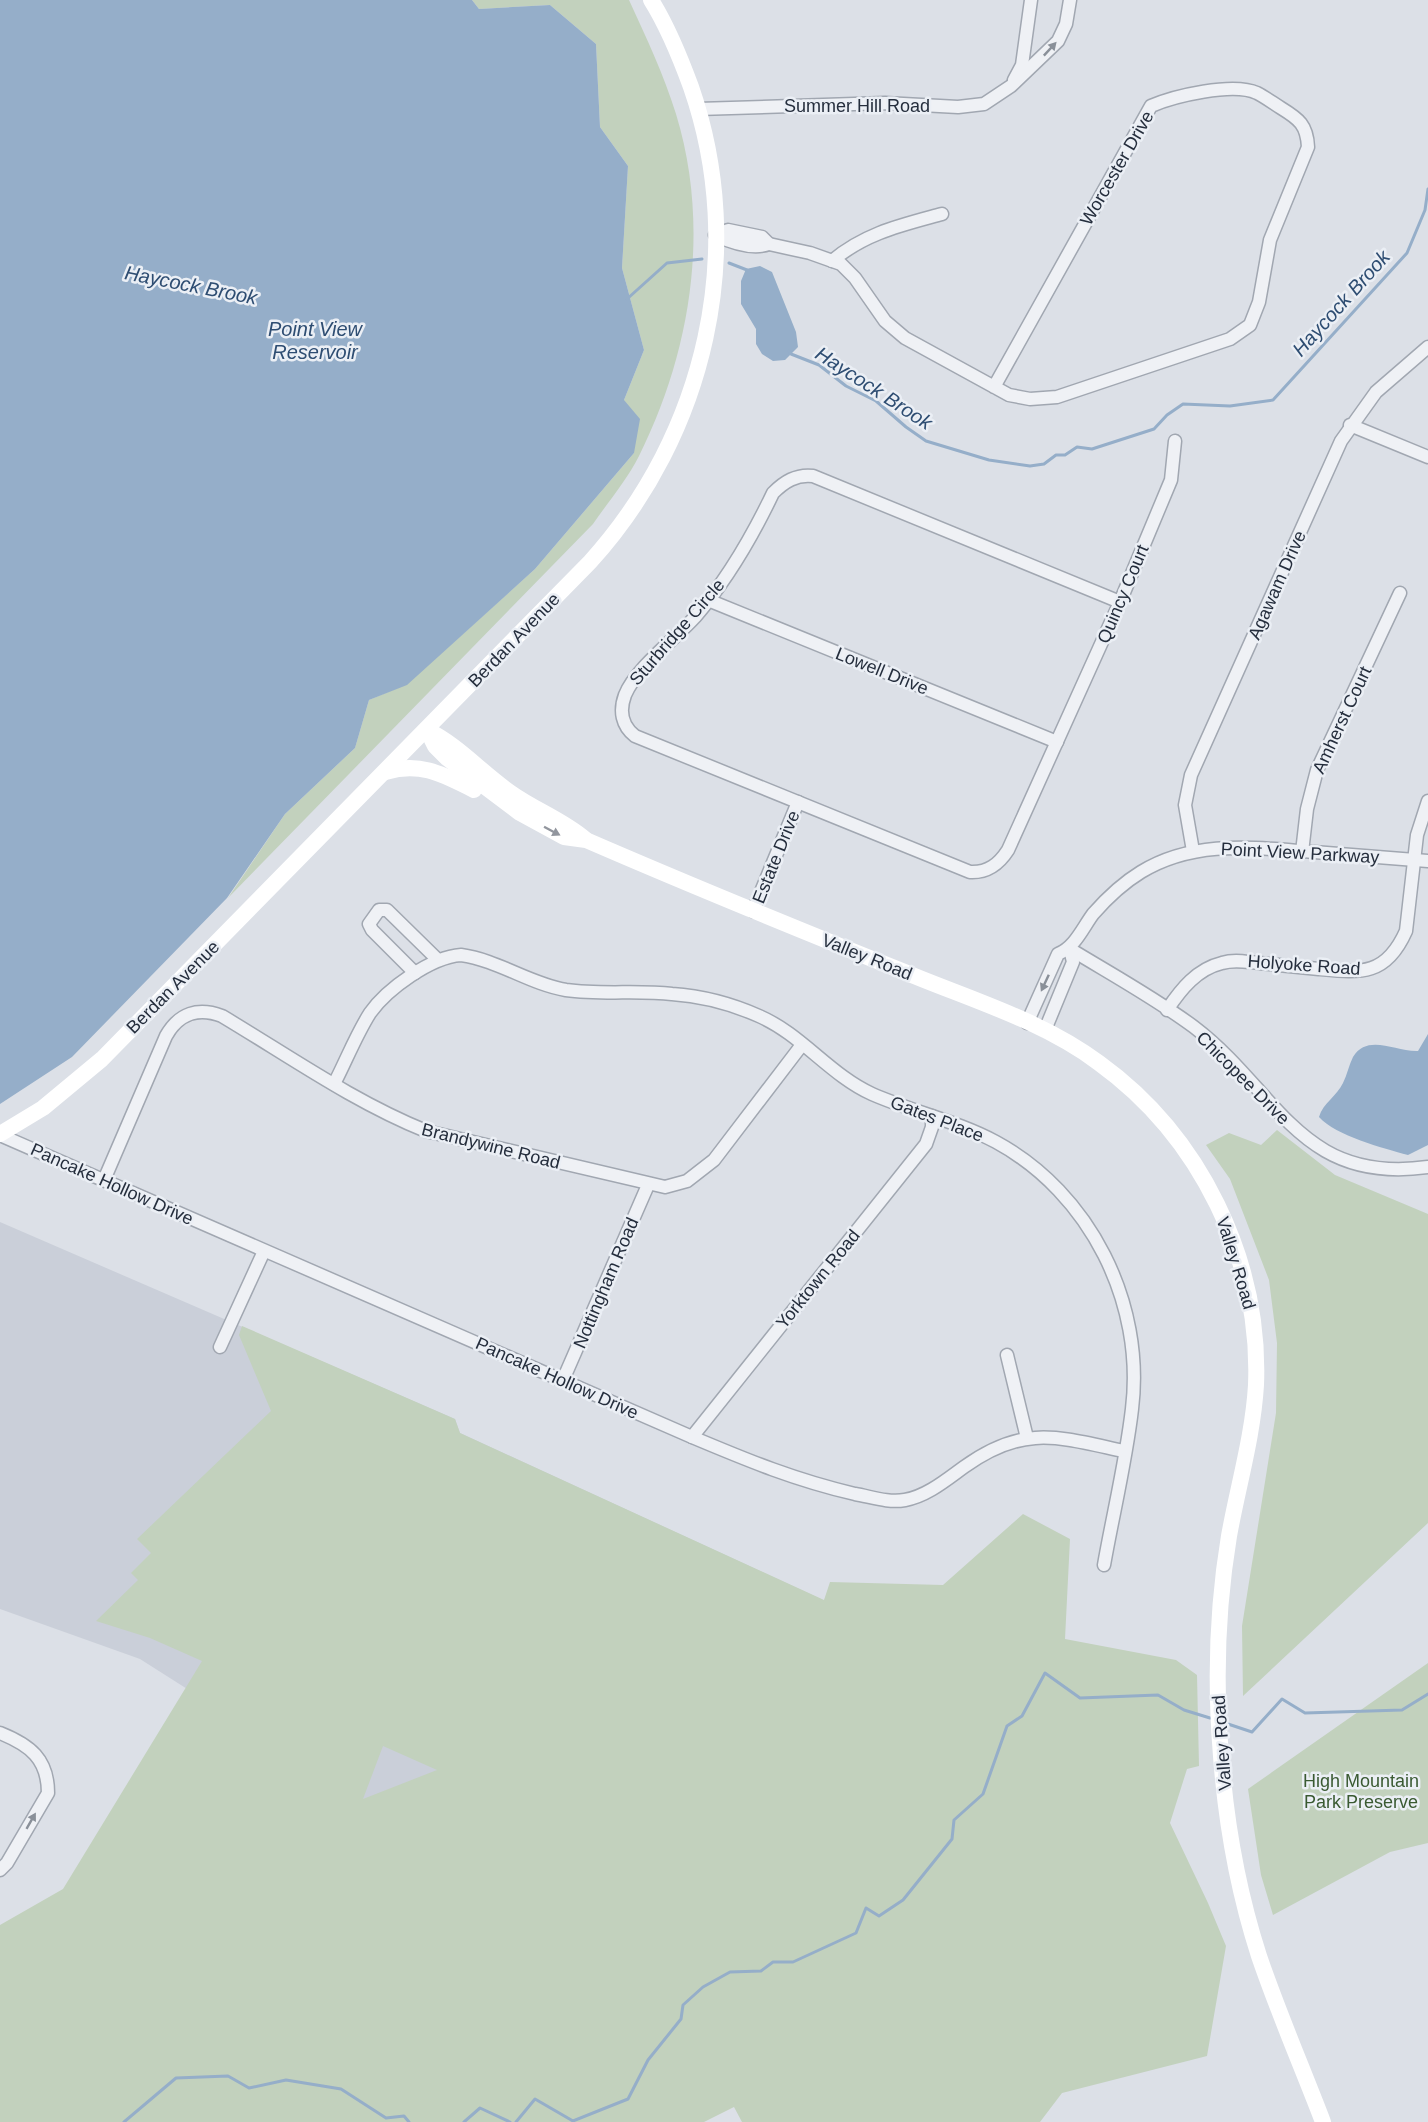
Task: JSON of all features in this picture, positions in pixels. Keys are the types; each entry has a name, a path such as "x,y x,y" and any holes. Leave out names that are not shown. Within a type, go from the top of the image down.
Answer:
{"main road":[{"name":"Berdan Avenue","path":"0,1134 43,1107 102,1059 427,730 611,539 658,469 684,415 706,341 713,292 716,235 712,172 698,109 679,54 651,0"},
{"name":"Valley Road","path":"427,730 435,746 447,758 520,813 564,837 586,840 1045,1030 1077,1048 1122,1080 1171,1130 1192,1160 1225,1220 1247,1286 1252,1317 1256,1380 1254,1410 1236,1496 1222,1587 1218,1673 1221,1757 1230,1834 1247,1915 1273,1996 1323,2122"},
{"name":"Valley Road","path":"427,730 444,738 513,795 568,825 586,840"},
{"path":"385,772 401,767 431,769 520,813"}],"street":[{"path":"1011,86 1022,65 1032,0"},
{"name":"Summer Hill Road","path":"698,109 885,103 958,107 984,104 1011,86 1058,41 1066,24 1070,0"},
{"name":"Worcester Drive","path":"716,235 727,241 761,247 769,244 810,253 841,264 855,278 885,321 905,338 994,387 1009,395 1030,399 1057,397 1230,339 1250,325 1259,302 1270,240 1308,147 1307,131 1300,120 1256,92 1232,88 1165,100 1151,106 994,387"},
{"path":"832,261 849,247 878,231 942,214"},
{"name":"Agawam Drive","path":"1193,851 1185,805 1191,775 1350,425 1376,392 1428,346"},
{"path":"1350,425 1428,458"},
{"name":"Quincy Court","path":"1057,742 1120,602 1170,480 1175,441"},
{"name":"Sturbridge Circle","path":"1057,742 1008,850 995,865 978,872 970,872 635,736 624,724 622,706 630,686 708,600 746,543 773,494 789,480 807,475 1120,602"},
{"name":"Amherst Court","path":"1302,852 1306,809 1317,770 1400,594"},
{"name":"Lowell Drive","path":"708,600 1057,742"},
{"name":"Holyoke Road","path":"1167,1010 1191,980 1222,963 1245,961 1357,972 1377,967 1394,952 1406,932 1422,861 1417,835 1428,801"},
{"name":"Estate Drive","path":"753,911 798,802"},
{"name":"Point View Parkway","path":"1027,1023 1058,954 1070,949 1088,921 1108,898 1141,872 1158,863 1193,851 1239,846 1422,861"},
{"path":"416,973 372,930 369,924 379,910 387,910 437,959"},
{"path":"1045,1030 1073,962 1070,949"},
{"name":"Chicopee Drive","path":"1070,949 1167,1010 1209,1040 1282,1117 1322,1150 1347,1162 1375,1169 1401,1171 1428,1167"},
{"name":"Gates Place","path":"334,1084 369,1016 416,973 437,959 461,955 472,956 566,990 672,994 709,999 762,1017 853,1084 997,1143 1034,1168 1073,1206 1102,1248 1119,1288 1130,1341 1132,1408 1104,1565"},
{"name":"Brandywine Road","path":"104,1180 166,1036 177,1022 194,1012 203,1011 222,1016 334,1084 390,1115 426,1131 648,1185 676,1186 698,1175 714,1160 801,1046"},
{"name":"Yorktown Road","path":"692,1437 926,1144 933,1127 932,1116"},
{"name":"Pancake Hollow Drive","path":"0,1134 692,1437 806,1483 893,1501 920,1496 983,1453 1012,1441 1027,1438 1064,1438 1124,1451"},
{"name":"Nottingham Road","path":"563,1380 648,1185"},
{"path":"220,1347 264,1251"},
{"path":"1007,1355 1027,1438"},
{"path":"0,1733 16,1739 36,1754 48,1774 48,1793 7,1863 0,1870"}],"shaded area":[{"path":"0,1222 455,1419 460,1433 897,1634 362,1800 140,1659 0,1609"}],"green space":[{"path":"472,0 629,0 671,99 687,157 692,201 693,245 690,289 683,332 672,375 639,456 593,524 228,898 285,814 355,748 369,700 407,684 535,569 634,453 624,400 644,350 622,268 628,166 600,127 596,44 550,5 479,9"},
{"path":"1277,1130 1335,1175 1428,1214 1428,1523 1243,1696 1242,1626 1276,1413 1277,1343 1269,1280 1230,1179 1206,1145 1229,1133 1261,1145"},
{"path":"242,1326 455,1419 460,1433 824,1600 830,1582 943,1585 1023,1514 1070,1539 1065,1639 1176,1660 1197,1675 1199,1766 1187,1769 1170,1823 1226,1946 1207,2056 1062,2093 1040,2122 742,2122 734,2107 704,2122 0,2122 0,1925 63,1889 202,1661 150,1638 96,1621 138,1580 131,1573 151,1553 137,1539 271,1411 239,1335","holes":["383,1746 437,1770 363,1799"]},
{"name":"High Mountain Park Preserve","path":"1428,1663 1428,1843 1390,1852 1273,1915 1261,1875 1248,1789"}],"water":[{"name":"Point View Reservoir","path":"0,0 472,0 479,9 550,5 596,44 600,127 628,166 622,268 644,350 624,400 640,419 634,453 535,569 407,685 369,700 355,748 285,814 227,898 72,1057 0,1104"},
{"path":"760,266 772,272 796,332 798,347 785,360 773,361 762,354 756,344 756,329 741,304 741,281 746,269"},
{"path":"1428,1034 1428,1145 1408,1155 1348,1136 1319,1117 1340,1088 1353,1057 1359,1050 1366,1046 1382,1045 1418,1051"}],"waterway":[{"name":"Haycock Brook","path":"789,351 791,354 819,365 846,386 876,401 926,441 989,460 1030,466 1044,464 1056,455 1065,455 1077,447 1092,449 1154,429 1167,415 1183,404 1230,406 1273,400 1407,253 1425,210 1428,189"},
{"name":"Haycock Brook","path":"627,299 667,263 702,259"},
{"name":"Haycock Brook","path":"729,263 747,270"},
{"path":"516,2122 535,2099 573,2121 628,2099 648,2060 681,2019 683,2005 703,1987 730,1972 761,1971 773,1962 793,1962 856,1933 866,1908 879,1916 903,1900 952,1839 954,1820 983,1794 1007,1726 1022,1716 1045,1673 1080,1698 1158,1695 1184,1710 1210,1718"},
{"path":"1228,1724 1252,1732 1282,1699 1305,1713 1402,1710 1428,1694"},
{"path":"124,2122 176,2078 228,2076 249,2088 286,2080 341,2089 386,2118 404,2116 409,2122"},
{"path":"464,2122 480,2108 510,2122"}]}
